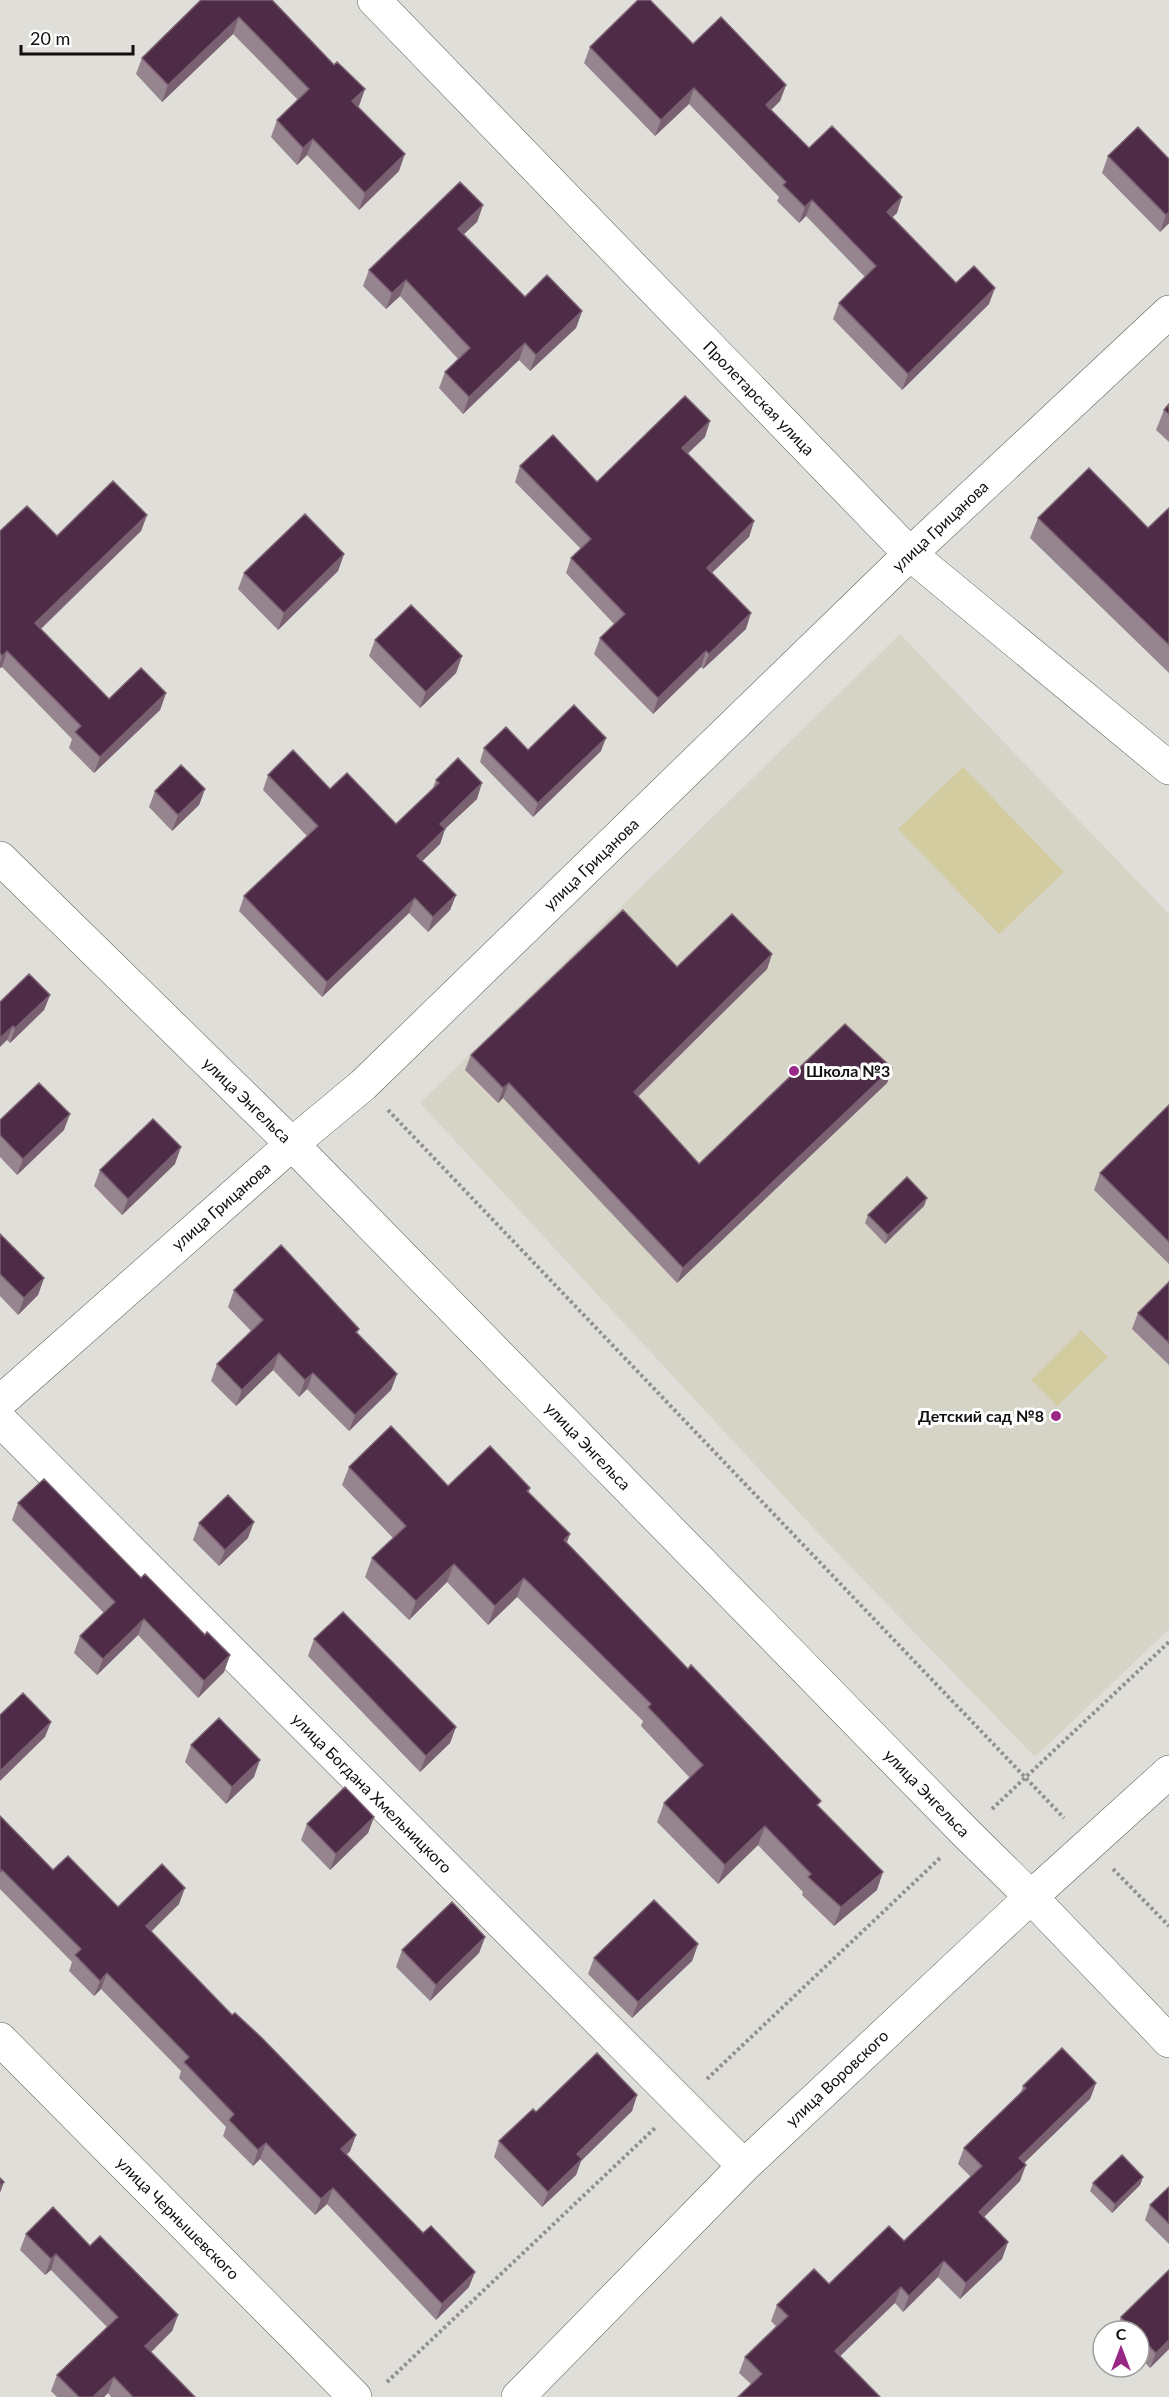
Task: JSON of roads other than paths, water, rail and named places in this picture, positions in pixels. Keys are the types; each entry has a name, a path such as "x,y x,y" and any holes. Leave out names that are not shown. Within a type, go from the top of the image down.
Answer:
{"street":[{"name":"Пролетарская улица","path":"374,0 910,554 1169,768"},
{"name":"улица Грицанова","path":"0,1402 363,1084 910,554 1169,312"},
{"name":"улица Энгельса","path":"0,858 292,1144 1031,1897 1169,2041"},
{"name":"улица Богдана Хмельницкого","path":"0,1420 744,2166"},
{"name":"улица Воровского","path":"518,2397 744,2166 1031,1897 1169,1772"},
{"name":"улица Чернышевского","path":"0,2039 368,2393"}],"place":[{"name":"Школа №3","path":"794,1071"},
{"name":"Детский сад №8","path":"1056,1416"}]}
